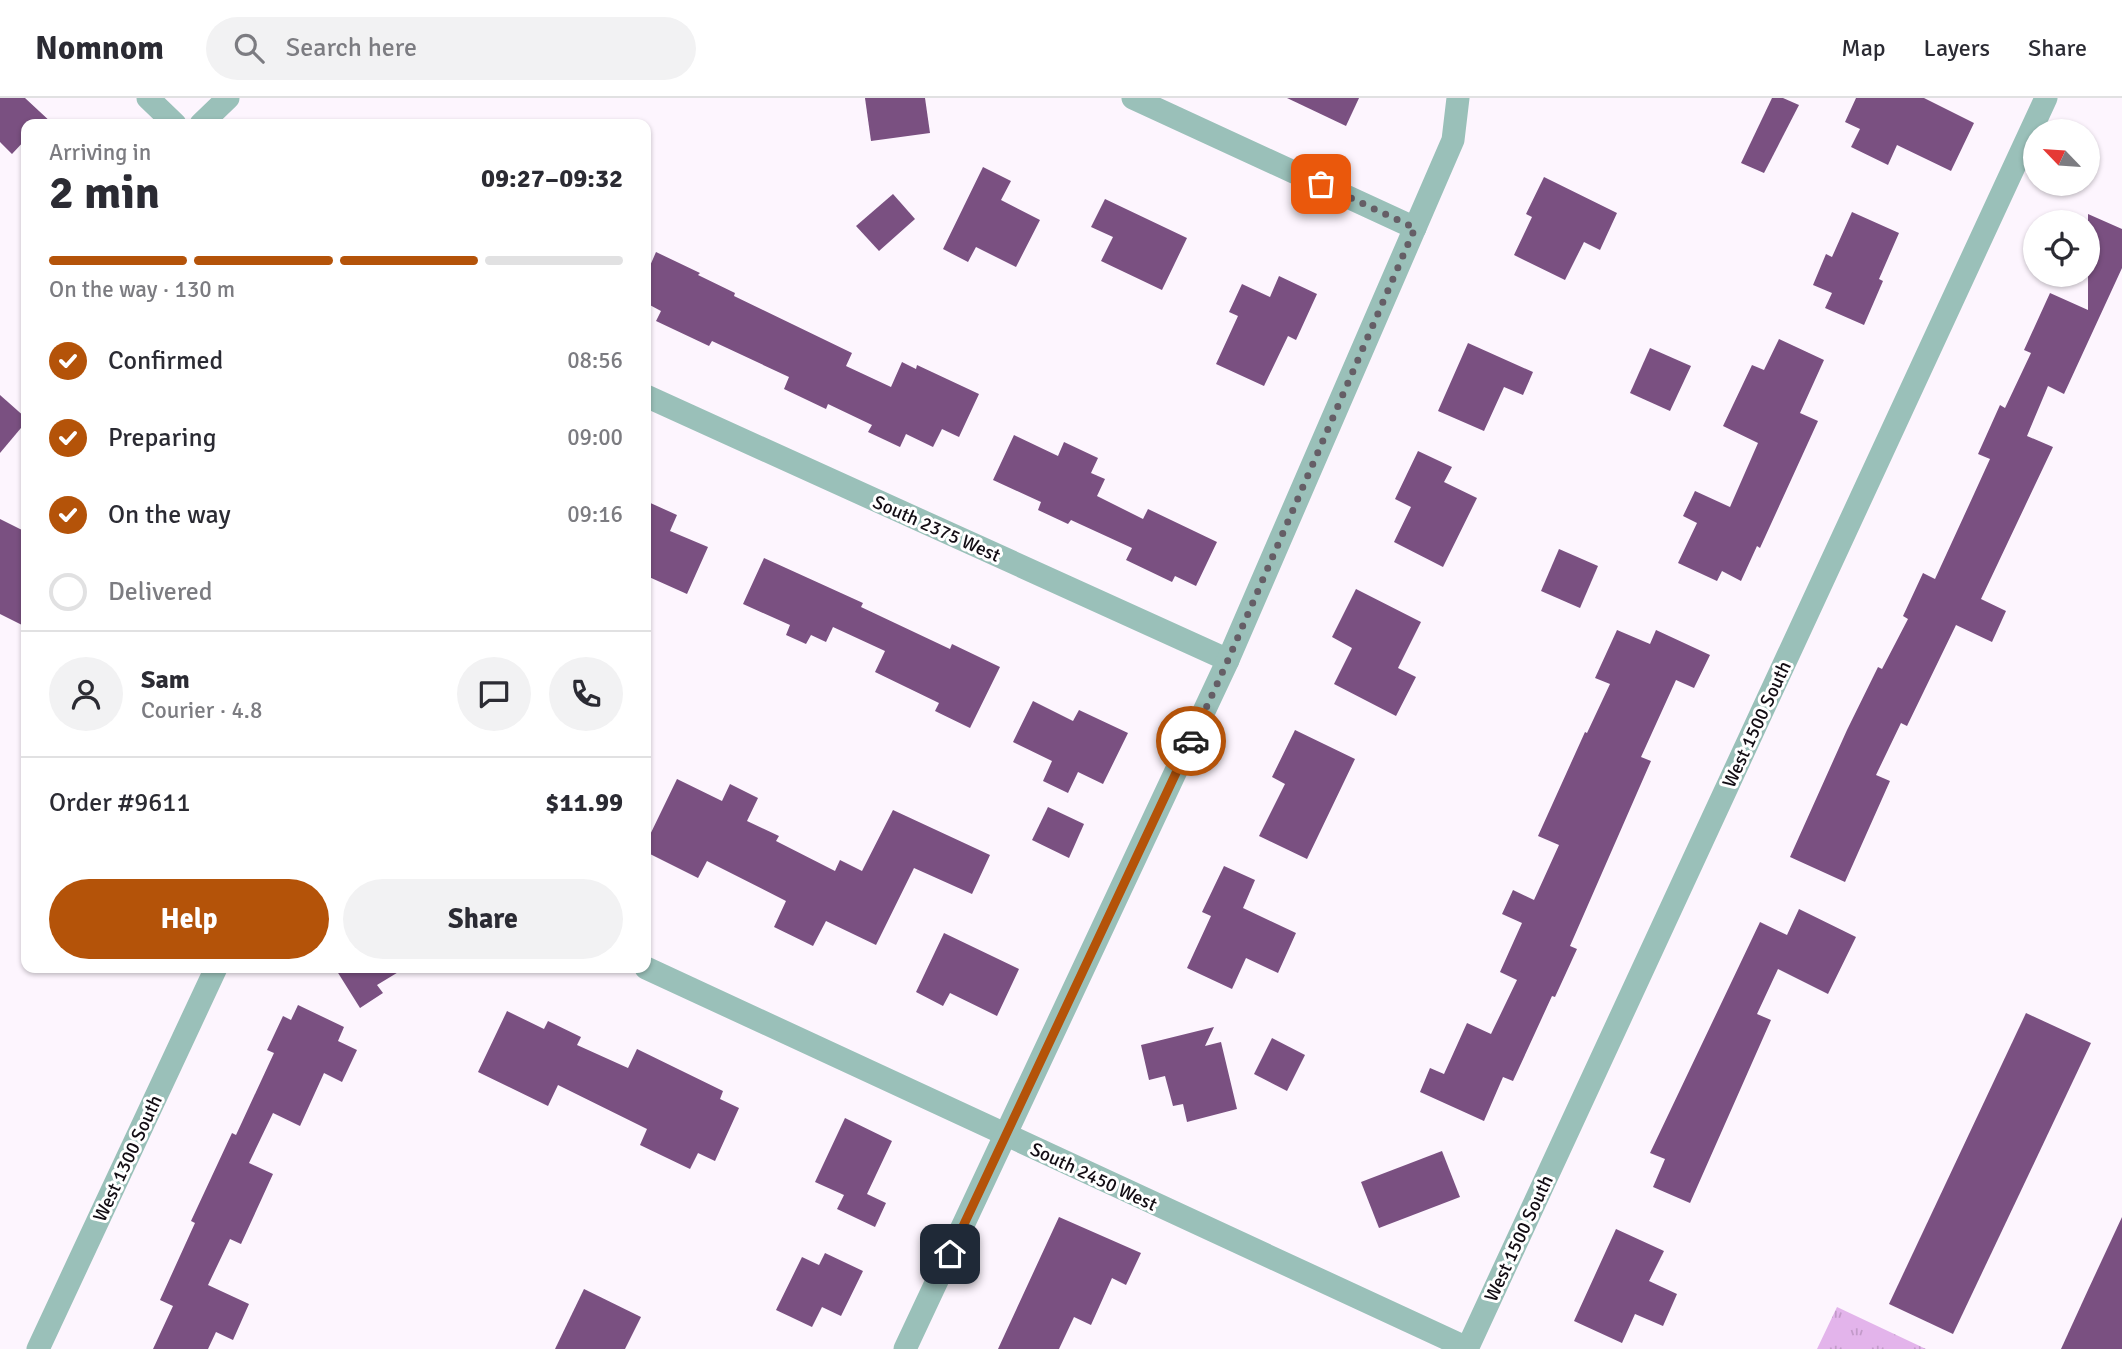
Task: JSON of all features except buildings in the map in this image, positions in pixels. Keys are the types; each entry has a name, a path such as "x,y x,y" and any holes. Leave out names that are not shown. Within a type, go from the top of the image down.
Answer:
{"street":[{"path":"148,98 170,119"},
{"path":"206,119 228,98"},
{"path":"1133,98 1415,228"},
{"path":"905,1349 1228,660 1453,140 1458,98"},
{"name":"West 1500 South","path":"1467,1349 2046,98"},
{"name":"South 2375 West","path":"651,398 1228,660"},
{"name":"South 2450 West","path":"651,970 1467,1349"},
{"name":"West 1300 South","path":"38,1349 214,973"}],"green space":[{"path":"1837,1307 1926,1349 1817,1349"}],"way so far":[{"path":"1191,741 1415,228 1321,184"}],"route":[{"path":"950,1254 1191,741"}]}
